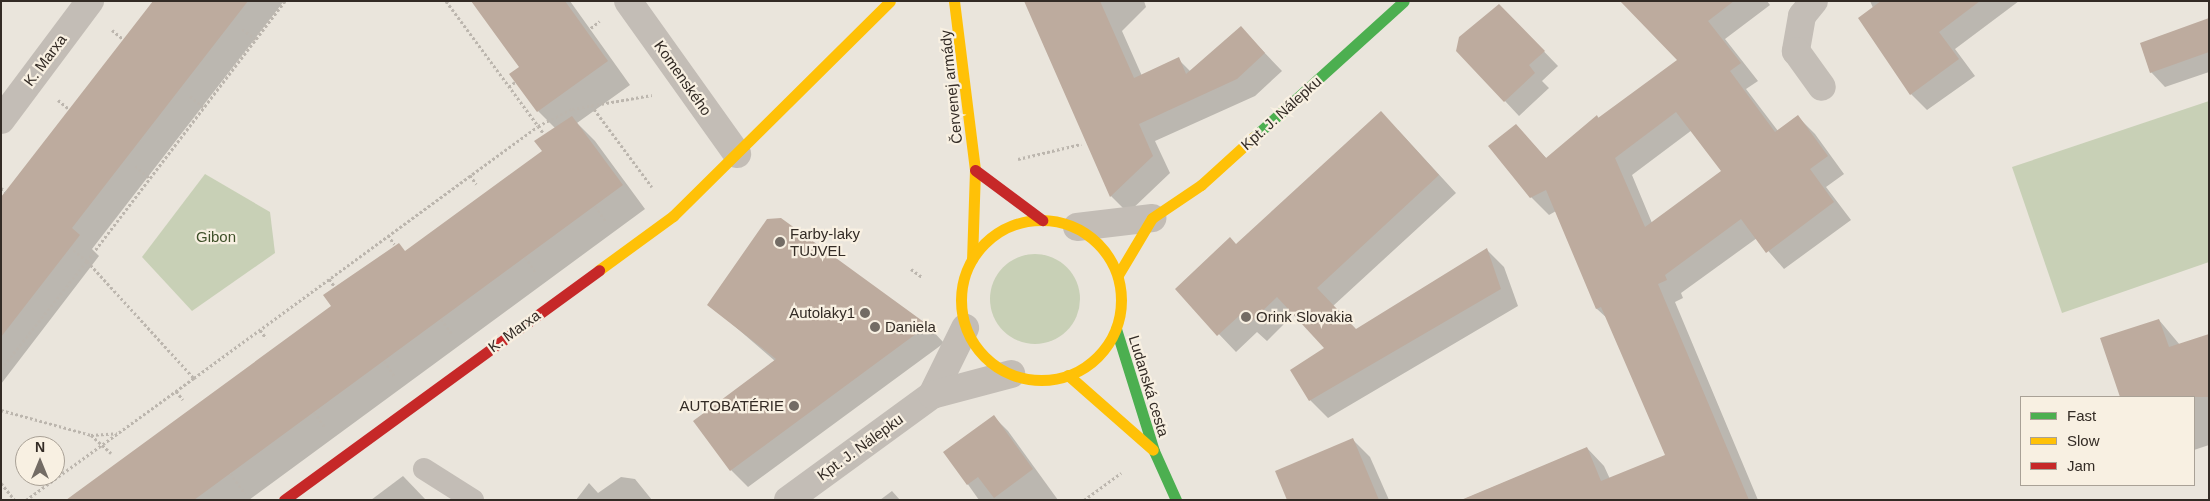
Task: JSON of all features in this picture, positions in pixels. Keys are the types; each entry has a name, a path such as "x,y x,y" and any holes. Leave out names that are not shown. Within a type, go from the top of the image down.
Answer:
{"street":[{"name":"K. Marxa","path":"2,114 90,1"},
{"name":"Komenského","path":"628,1 737,154"},
{"name":"K. Marxa","path":"284,500 673,216 890,1"},
{"name":"Červenej armády","path":"954,1 975,170 972,259"},
{"name":"Kpt. J. Nálepku","path":"1118,275 1152,218 1201,185 1404,1"},
{"path":"1814,1 1802,16 1796,51 1822,87"},
{"path":"975,170 1042,220"},
{"name":"Kpt. J. Nálepku","path":"1076,228 1152,218"},
{"path":"1028,220 1042,220 1076,228 1106,252 1118,275 1121,302 1116,329 1097,357 1068,375 1040,380 1011,374 983,356 966,328 961,308 961,287 972,259 980,247 1002,230 1028,220"},
{"name":"Kpt. J. Nálepku","path":"932,395 966,328"},
{"name":"Ludanská cesta","path":"1116,329 1154,452 1176,500"},
{"name":"Kpt. J. Nálepku","path":"788,500 932,395 1011,374"},
{"name":"Ludanská cesta","path":"1068,375 1154,452"}],"lane":[{"path":"424,469 472,500"}],"path":[{"path":"1,369 285,1"},
{"path":"448,2 544,134"},
{"path":"587,31 605,17"},
{"path":"106,26 123,39"},
{"path":"242,29 256,39"},
{"path":"509,87 515,82"},
{"path":"26,500 538,126 572,108 661,94"},
{"path":"190,96 203,107"},
{"path":"591,105 657,194"},
{"path":"1012,160 1081,144"},
{"path":"135,166 150,178"},
{"path":"470,175 476,184"},
{"path":"1,188 6,192"},
{"path":"595,206 610,228"},
{"path":"388,236 394,244"},
{"path":"72,249 86,261 194,378"},
{"path":"525,257 540,279"},
{"path":"911,269 922,277"},
{"path":"329,279 335,287"},
{"path":"441,318 456,340"},
{"path":"260,330 266,338"},
{"path":"384,361 398,382"},
{"path":"176,391 183,400"},
{"path":"1,410 90,436 103,444 110,453"},
{"path":"314,412 329,432"},
{"path":"90,436 119,433"},
{"path":"230,473 245,494"},
{"path":"1084,500 1121,473"},
{"path":"1,483 15,500"}],"green space":[{"path":"2209,101 2209,262 2062,313 2012,167"},
{"name":"Gibon","path":"205,174 270,212 275,253 192,311 142,257"},
{"path":"1035,254 1052,257 1067,267 1077,282 1080,299 1077,316 1067,331 1052,341 1035,344 1018,341 1003,331 993,316 990,299 993,282 1003,267 1018,257"}],"building":[{"path":"153,1 248,1 72,228 80,235 1,337 1,197"},
{"path":"471,1 565,1 608,61 537,112 509,74 519,67"},
{"path":"1024,1 1100,1 1134,78 1179,57 1186,74 1241,26 1265,53 1237,79 1139,124 1153,156 1110,197"},
{"path":"1620,1 1734,1 1708,21 1741,63 1730,71 1775,132 1798,115 1828,156 1810,169 1834,202 1766,253 1741,219 1665,275 1667,280 1658,284 1749,500 1461,500 1587,447 1601,481 1665,455 1601,307 1596,309 1546,190 1530,198 1488,146 1516,124 1546,158 1597,115 1598,118 1677,60","holes":["1676,112 1721,171 1645,227 1615,158"]},
{"path":"1881,1 1980,1 1939,32 1959,59 1910,95 1858,18"},
{"path":"1499,4 1545,51 1529,65 1535,73 1504,102 1456,51 1459,37"},
{"path":"2209,18 2209,52 2150,73 2140,43"},
{"path":"1381,111 1439,175 1317,288 1356,329 1487,248 1501,289 1309,401 1290,370 1324,348 1277,297 1248,325 1240,315 1217,336 1175,289 1230,237 1236,244"},
{"path":"572,116 623,185 194,500 66,500 331,306 323,295 399,243 405,251 542,151 534,141"},
{"path":"781,218 928,325 730,471 693,421 776,359 707,305 767,219"},
{"path":"2159,319 2169,347 2209,334 2209,397 2120,396 2100,338"},
{"path":"994,415 1033,469 994,498 978,477 967,485 943,452"},
{"path":"1353,438 1379,500 1287,500 1275,471"}],"traffic: fast":[{"path":"1254,137 1404,1"},
{"path":"1116,329 1154,451 1176,500"}],"traffic: slow":[{"path":"599,270 673,216 890,1"},
{"path":"954,1 975,170 972,259"},
{"path":"1118,275 1152,218 1201,185 1254,137"},
{"path":"1049,220 1079,229 1098,243 1108,255 1115,269 1120,284 1121,300 1120,316 1115,331 1108,345 1098,357 1086,367 1064,377 1049,380 1033,380 1018,377 996,367 974,345 962,316 961,292 964,277 974,255 996,233 1025,221 1049,220"},
{"path":"1068,375 1153,450"}],"traffic: jam":[{"path":"975,170 1042,220"},
{"path":"284,500 599,270"}],"place":[{"name":"Farby-laky TUJVEL","path":"780,242"},
{"name":"Autolaky1","path":"865,313"},
{"name":"Orink Slovakia","path":"1246,317"},
{"name":"Daniela","path":"875,327"},
{"name":"AUTOBATÉRIE","path":"794,406"}]}
